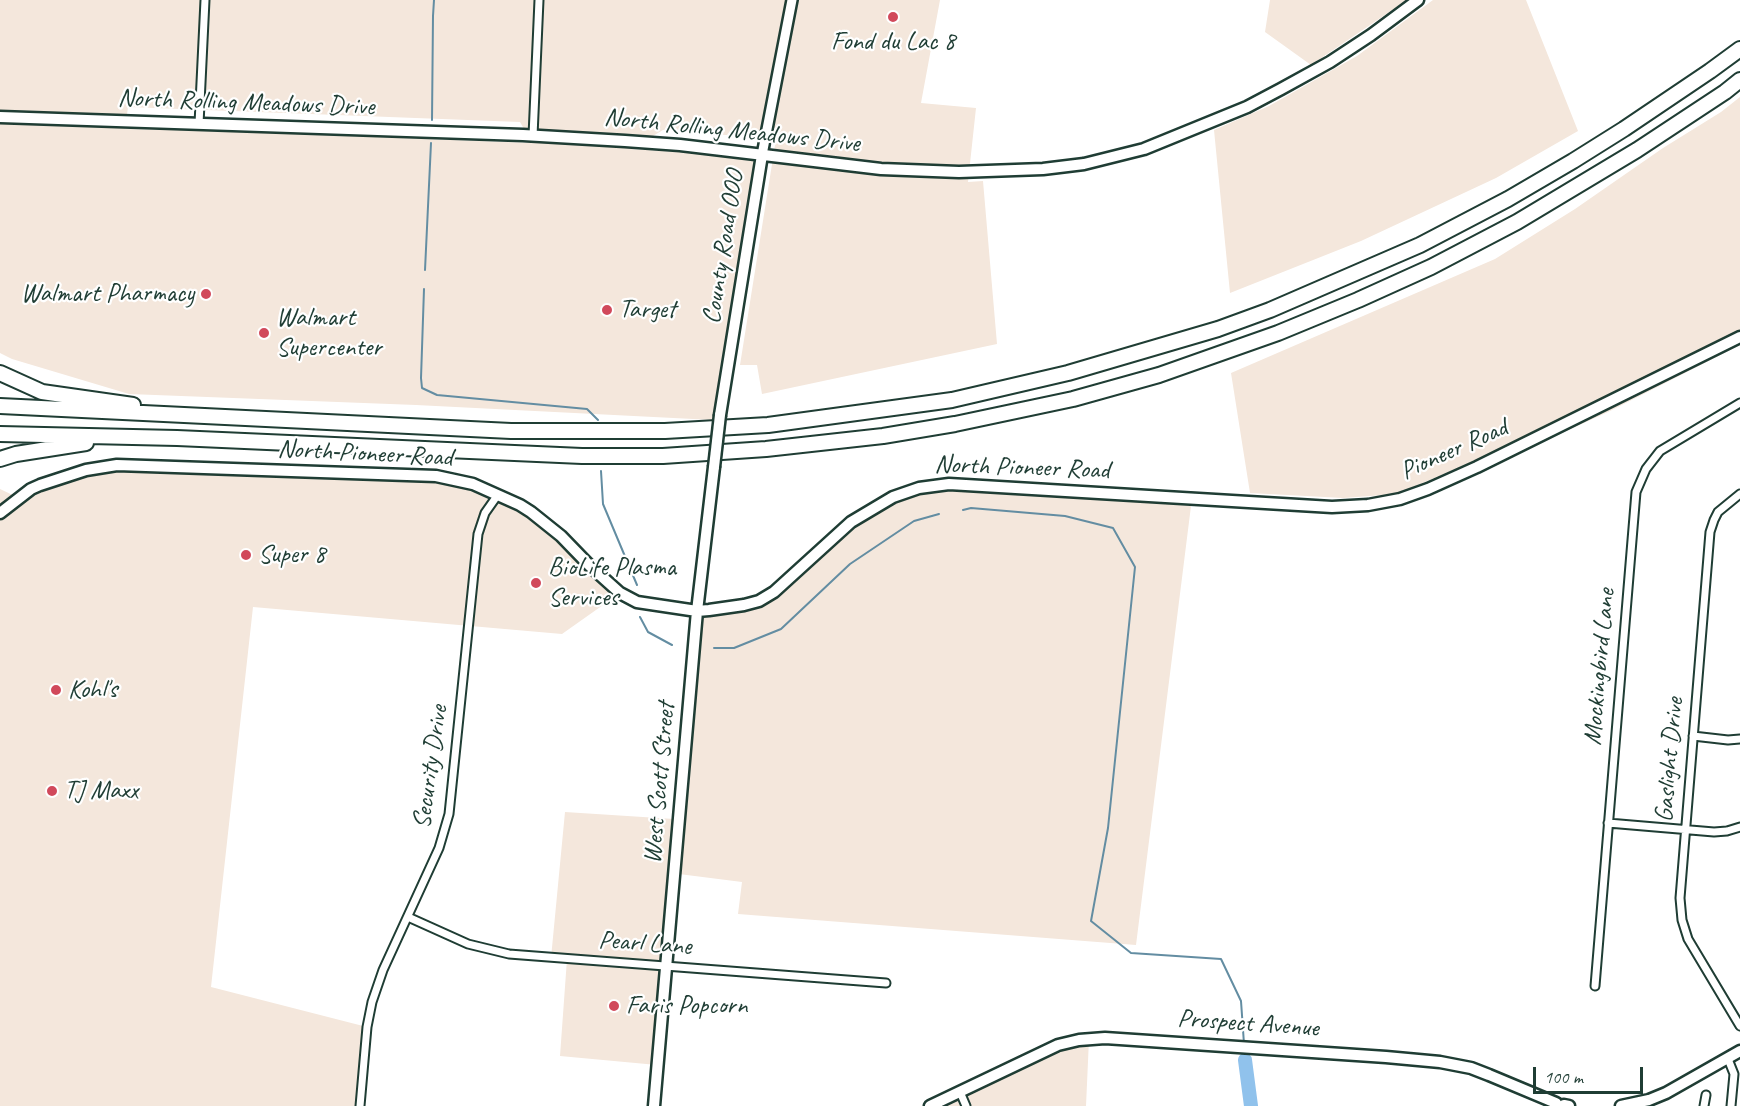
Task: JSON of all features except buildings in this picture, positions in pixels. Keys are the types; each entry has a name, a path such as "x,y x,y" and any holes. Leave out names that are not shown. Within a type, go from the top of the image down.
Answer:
{"highway":[{"path":"0,406 511,431 665,431 768,425 952,400 1068,373 1218,329 1260,314 1419,245 1508,199 1573,161 1710,72 1740,49"},
{"path":"0,434 177,438 582,456 663,456 766,449 883,436 955,424 1073,399 1159,375 1278,333 1358,300 1431,267 1517,222 1596,176 1740,80"},
{"path":"0,374 42,392 216,417"},
{"path":"0,459 16,454 76,444 177,438"}],"main road":[{"name":"North Rolling Meadows Drive","path":"0,117 533,136 680,145 881,169 959,172 1043,169 1117,157 1144,149 1223,117 1320,68 1418,0"},
{"name":"County Road OOO","path":"714,467 720,415 762,155"},
{"name":"Pioneer Road","path":"1163,496 1341,507 1377,504 1400,499 1477,467 1740,337"},
{"name":"North Pioneer Road","path":"0,513 31,489 40,485 86,470 117,465 436,476 473,484 520,505 561,536 620,593 638,602 697,611 759,601 774,592 851,522 893,497 919,488 948,484 1163,496"},
{"name":"West Scott Street","path":"654,1105 697,611 714,467"},
{"name":"Prospect Avenue","path":"930,1106 1065,1043 1105,1038 1386,1057 1455,1064 1489,1074 1562,1105"},
{"path":"1621,1106 1638,1105 1666,1093 1740,1051"}],"street":[{"path":"199,124 205,0"},
{"path":"533,136 539,0"},
{"name":"County Road OOO","path":"762,155 792,0"},
{"name":"Mockingbird Lane","path":"1595,986 1638,486 1649,463 1663,449 1740,403"},
{"name":"Gaslight Drive","path":"1740,494 1720,510 1711,529 1680,894 1684,927 1694,950 1740,1026"},
{"name":"Security Drive","path":"360,1106 367,1027 372,1002 383,970 442,842 450,814 478,534 485,513 497,496"},
{"path":"1693,736 1740,739"},
{"path":"1608,824 1720,832 1740,826"},
{"name":"Pearl Lane","path":"408,917 461,942 495,952 886,983"},
{"path":"1728,1059 1737,1070 1731,1106"},
{"path":"960,1092 966,1106"},
{"path":"1704,1106 1706,1095"}],"shaded area":[{"path":"0,0 940,0 921,103 976,108 968,182 983,181 997,344 762,394 757,365 740,365 776,139 663,130 631,149 698,153 755,160 713,420 129,394 12,359 0,353","holes":["128,107 520,122 532,143 125,129"]},
{"path":"1270,0 1407,0 1311,65 1265,32"},
{"path":"1433,0 1526,0 1578,131 1496,178 1361,241 1230,293 1214,130 1269,106 1357,56"},
{"path":"1740,97 1740,345 1608,412 1544,441 1540,431 1397,494 1343,498 1250,493 1231,373 1495,259 1575,209"},
{"path":"103,466 436,476 520,505 620,593 562,634 253,607 211,987 367,1027 360,1106 0,1106 0,489 19,498"},
{"path":"919,488 1192,498 1136,945 738,914 742,882 671,873 657,1065 560,1056 567,959 551,958 565,812 674,819 697,611 759,601 851,522"},
{"path":"1089,1039 1086,1106 930,1106 1027,1059"}],"waterway":[{"path":"432,120 434,0"},
{"path":"425,270 431,143"},
{"path":"424,289 422,388 437,395 587,409 598,420"},
{"path":"601,471 603,504 637,585"},
{"path":"963,510 971,508 1065,516 1113,528 1135,567 1108,828 1091,921 1131,953 1221,959 1241,1001 1244,1044"},
{"path":"714,648 734,648 781,629 850,564 914,521 939,514"},
{"path":"640,617 648,632 672,645"},
{"path":"1244,1053 1245,1060"},
{"path":"1245,1060 1251,1106"}],"place":[{"name":"Fond du Lac 8","path":"893,17"},
{"name":"Walmart Pharmacy","path":"206,294"},
{"name":"Target","path":"607,310"},
{"name":"Walmart Supercenter","path":"264,333"},
{"name":"Super 8","path":"246,555"},
{"name":"BioLife Plasma Services","path":"536,583"},
{"name":"Kohl's","path":"56,690"},
{"name":"TJ Maxx","path":"52,791"},
{"name":"Faris Popcorn","path":"614,1006"}]}
